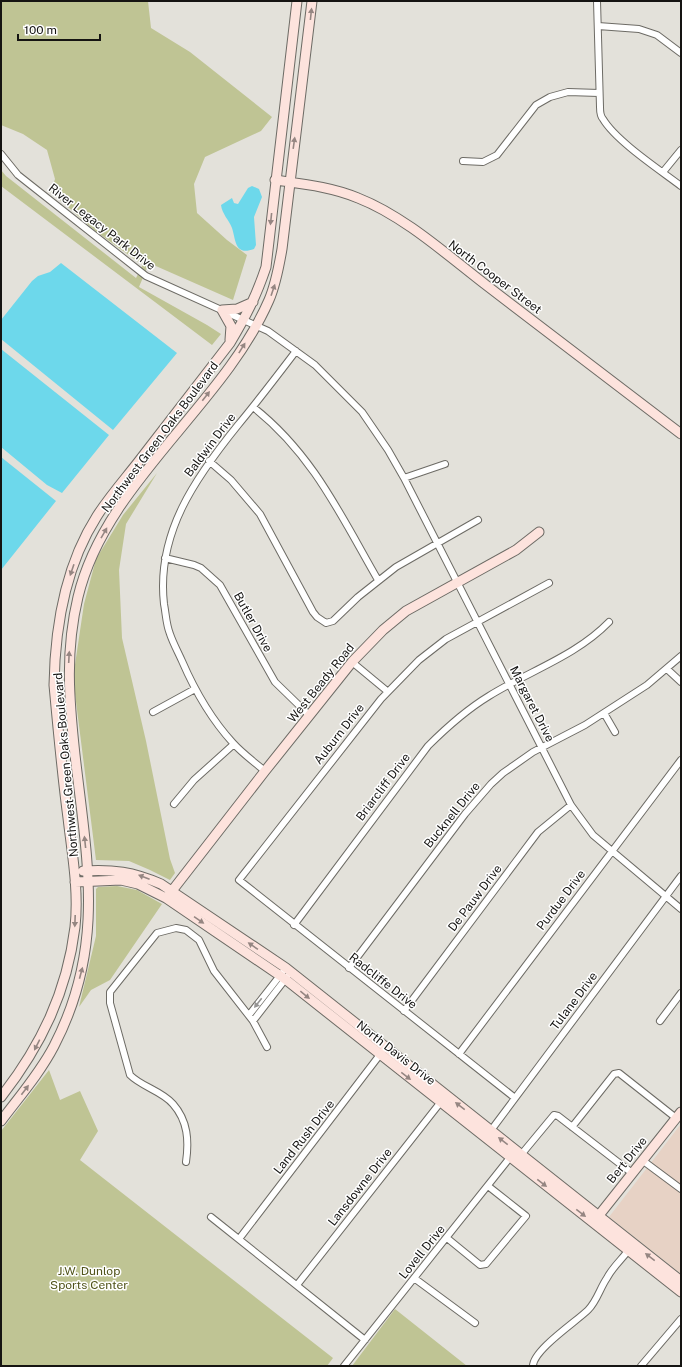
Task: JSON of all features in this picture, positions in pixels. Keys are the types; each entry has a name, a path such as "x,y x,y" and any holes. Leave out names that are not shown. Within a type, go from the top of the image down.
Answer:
{"main road":[{"name":"Northwest Green Oaks Boulevard","path":"1,1097 32,1055 54,1011 67,972 75,926 75,882 54,684 55,646 66,589 79,552 97,516 230,343 245,320 253,302 266,267 297,1"},
{"name":"Northwest Green Oaks Boulevard","path":"1,1120 41,1067 64,1024 74,997 87,942 89,881 68,680 71,636 78,595 93,552 119,507 238,355 256,326 270,299 278,275 312,1"},
{"path":"289,70 304,71"},
{"name":"North Cooper Street","path":"276,180 328,189 359,198 410,227 681,434"},
{"path":"230,343 231,326 222,310 237,310 253,302"},
{"name":"West Beady Road","path":"169,895 352,662 383,630 406,611 516,550 539,532"},
{"name":"North Davis Drive","path":"74,872 122,871 141,875 161,884 169,895 285,974 488,1134 512,1160 681,1292"},
{"name":"North Davis Drive","path":"75,882 121,880 132,882 156,892 169,895"},
{"name":"North Davis Drive","path":"383,1052 440,1103 518,1152 681,1281"},
{"name":"Bert Drive","path":"593,1223 679,1115"}],"street":[{"path":"597,1 601,118 610,129 681,186"},
{"path":"598,26 639,28 657,35 681,52"},
{"path":"463,161 483,162 497,155 536,105 550,97 568,92 599,93"},
{"path":"663,172 681,150"},
{"name":"River Legacy Park Drive","path":"1,154 18,175 146,276 245,320"},
{"name":"Margaret Drive","path":"245,320 268,331 315,365 362,412 404,478 572,805 593,835 611,852 681,909"},
{"name":"Baldwin Drive","path":"265,771 234,744 207,710 195,689 169,633 163,591 165,558 179,512 209,461 296,351"},
{"path":"252,407 283,432 315,471 378,580"},
{"path":"209,461 231,480 260,514 313,612 322,622 326,623 332,621 378,580 396,567 478,520"},
{"path":"404,478 445,464"},
{"name":"Butler Drive","path":"165,558 201,568 220,585 275,682 310,716"},
{"name":"Auburn Drive","path":"238,880 387,691 419,660 446,640 549,583"},
{"name":"Briarcliff Drive","path":"294,925 428,746 450,724 469,708 586,642 609,622"},
{"name":"Bucknell Drive","path":"349,968 478,798 503,773 542,748 604,713 647,685 681,656"},
{"path":"352,662 387,691"},
{"path":"667,669 681,682"},
{"path":"153,712 195,689"},
{"path":"604,713 615,732"},
{"path":"174,804 194,780 234,744"},
{"name":"Purdue Drive","path":"459,1054 681,760"},
{"name":"De Pauw Drive","path":"404,1011 538,832 572,805"},
{"name":"Tulane Drive","path":"488,1134 681,876"},
{"name":"Radcliffe Drive","path":"238,880 515,1098"},
{"path":"186,1162 189,1145 188,1132 173,1104 136,1081 130,1075 110,1003 110,992 157,933 176,928 186,930 199,940 214,971 249,1015 266,1047"},
{"path":"249,1015 285,974"},
{"path":"253,1021 285,974"},
{"path":"660,1021 681,993"},
{"name":"Land Rush Drive","path":"239,1239 383,1052"},
{"path":"632,1173 572,1127 614,1074 624,1076 679,1115"},
{"name":"Lansdowne Drive","path":"297,1284 440,1103"},
{"name":"Lovell Drive","path":"344,1366 488,1186 518,1152 554,1115 558,1116 572,1127"},
{"path":"642,1160 681,1189"},
{"path":"447,1238 480,1265 486,1264 526,1216 488,1186"},
{"path":"211,1217 297,1284 365,1340"},
{"path":"533,1366 533,1362 538,1355 566,1327 588,1310 608,1276 628,1251"},
{"path":"414,1278 475,1323"},
{"path":"641,1366 681,1319"}],"shaded area":[{"path":"681,1124 681,1274 609,1217"}],"green space":[{"path":"1,1 148,1 151,28 190,52 272,117 261,131 205,157 194,184 197,213 227,240 247,255 233,300 149,263 139,287 221,334 212,345 1,186 1,170 6,176 136,278 143,264 94,230 51,192 55,179 47,150 23,134 1,125"},
{"path":"157,473 126,524 119,570 122,638 146,741 170,859 175,873 170,880 129,861 96,860 73,678 84,604 96,559 123,515"},
{"path":"117,886 137,890 162,904 110,980 91,990 79,1007 96,936 96,889 98,887"},
{"name":"J.W. Dunlop Sports Center","path":"49,1070 60,1100 80,1091 98,1131 80,1160 333,1358 327,1366 1,1366 1,1131"},
{"path":"395,1309 467,1366 352,1366"}],"water":[{"path":"252,186 259,189 262,197 254,217 256,245 254,249 248,251 240,249 237,246 232,228 221,205 232,198 234,203 238,204 248,188"},
{"path":"61,263 177,353 113,430 1,339 1,320 32,281 38,276 50,272"},
{"path":"1,349 109,435 62,493 47,485 1,447"},
{"path":"1,457 56,501 1,570"}]}
